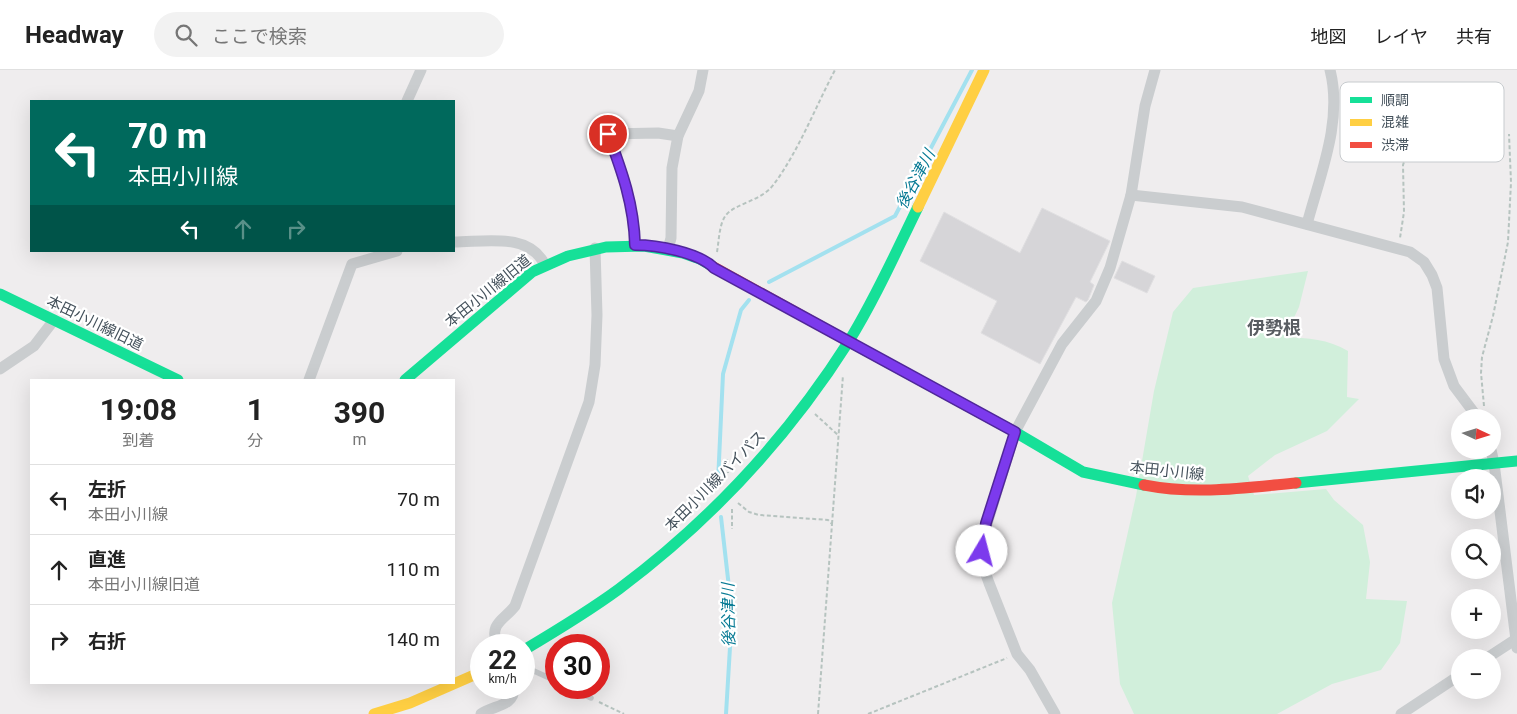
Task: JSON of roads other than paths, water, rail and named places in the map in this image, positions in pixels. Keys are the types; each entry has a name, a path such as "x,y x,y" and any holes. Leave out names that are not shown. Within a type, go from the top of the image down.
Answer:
{"main road":[{"name":"本田小川線バイパス","path":"535,643 626,585 729,493 778,439 848,340 926,192 984,70"},
{"name":"本田小川線旧道","path":"406,379 532,272 545,265 595,248 635,245 668,249 706,260 714,268 848,340"},
{"name":"本田小川線旧道","path":"0,294 176,379"},
{"name":"本田小川線","path":"848,340 1015,432 1083,472 1164,489 1211,491 1517,461"},
{"path":"455,683 470,677"},
{"path":"374,714 410,703 454,684"}],"street":[{"path":"407,100 421,70"},
{"path":"668,249 671,238 672,168 678,136 699,91 703,70"},
{"path":"1055,714 1030,670 1018,654 989,582 982,551 986,523 1015,432 1062,344 1096,301 1116,251 1131,195 1145,106 1155,70"},
{"path":"1306,224 1332,130 1334,102 1330,70"},
{"path":"635,245 634,220 625,177 608,134 658,133 678,136"},
{"path":"1131,195 1242,206 1410,252 1424,262 1432,275 1437,288 1444,359 1454,386 1475,409"},
{"path":"455,242 518,242 532,248 545,265"},
{"path":"495,634 496,627 515,606 589,402 595,365 597,316 595,248"},
{"path":"309,379 352,264 394,252"},
{"path":"0,369 34,346 54,320"},
{"path":"1493,459 1516,643 1501,651"},
{"path":"1401,714 1451,681"},
{"path":"481,714 506,704 510,699"}],"waterway":[{"name":"後谷津川","path":"769,282 895,216 972,70"},
{"name":"後谷津川","path":"718,482 723,374 741,310 749,300"},
{"name":"後谷津川","path":"721,517 732,614 726,714"}],"district":[{"name":"伊勢根","path":"1274,328"}]}
